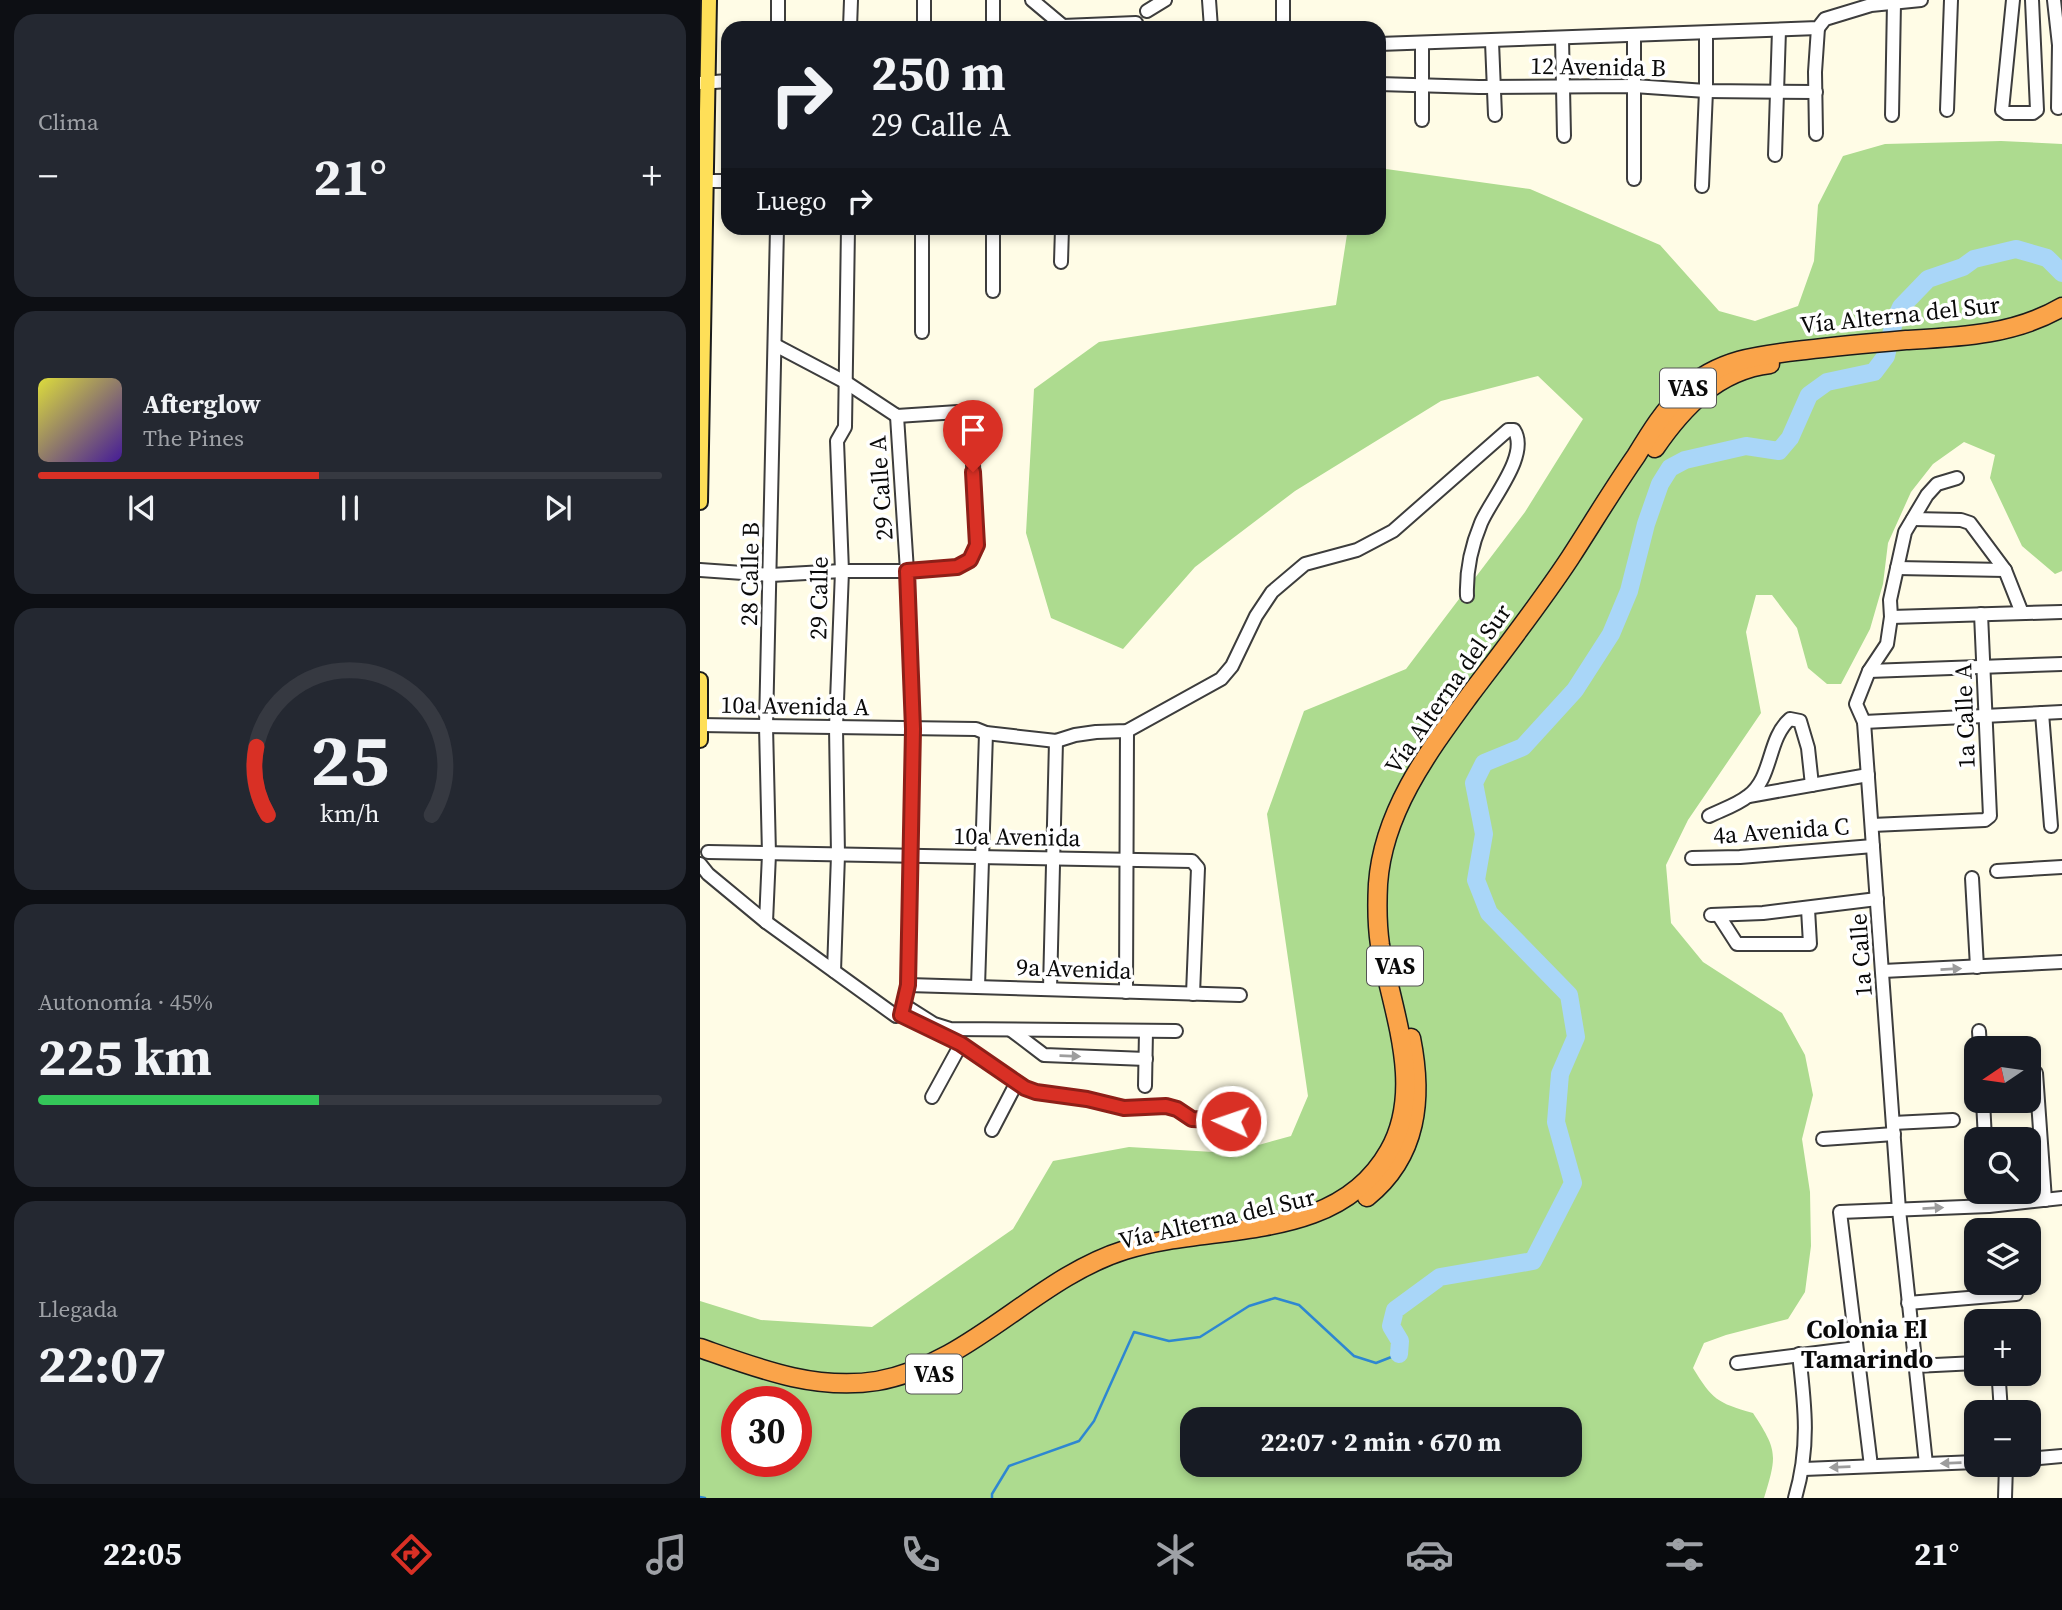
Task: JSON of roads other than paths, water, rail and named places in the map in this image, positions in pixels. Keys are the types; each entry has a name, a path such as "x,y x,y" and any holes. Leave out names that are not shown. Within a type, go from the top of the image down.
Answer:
{"highway":[{"name":"Vía Alterna del Sur","path":"707,1356 748,1370 788,1389 877,1392 916,1381 976,1351 1023,1313 1082,1283 1122,1257 1275,1236 1305,1229 1337,1216 1374,1191 1390,1174 1403,1153 1417,1110 1417,1066 1390,939 1390,880 1398,835 1407,812 1435,764 1556,600 1597,524 1642,456 1690,402 1728,376 1763,360 1908,346 1999,331 2055,318"}],"main road":[{"path":"700,502 703,83 709,0"},
{"path":"700,680 700,740"}],"street":[{"path":"778,0 778,21"},
{"path":"850,21 851,0"},
{"path":"924,0 924,21"},
{"path":"993,0 993,21"},
{"path":"1032,0 1056,21"},
{"path":"1147,11 1165,0"},
{"path":"1209,0 1210,21"},
{"path":"1283,0 1283,21"},
{"path":"1816,134 1818,28 1825,19 1871,5 1921,0"},
{"path":"1947,110 1951,0"},
{"path":"2013,0 2002,110 2006,113 2033,113 2036,110 2032,0"},
{"path":"2054,0 2059,45 2058,108"},
{"path":"1892,115 1894,2"},
{"path":"1386,44 1818,28"},
{"path":"1775,155 1779,30"},
{"path":"1702,186 1706,33"},
{"path":"1634,35 1634,179"},
{"path":"1562,38 1564,136"},
{"path":"1492,42 1495,115"},
{"path":"1422,43 1422,120"},
{"path":"703,83 721,82"},
{"name":"12 Avenida B","path":"1386,84 1634,86 1706,91 1816,92"},
{"path":"703,181 721,181"},
{"name":"28 Calle B","path":"766,922 769,854 766,726 777,235"},
{"name":"29 Calle","path":"834,971 838,855 836,727 842,571 837,441 845,427 848,235"},
{"path":"922,235 922,332"},
{"path":"993,235 993,291"},
{"path":"1061,262 1062,235"},
{"path":"700,570 771,575 957,567 970,560 977,545 971,424 958,412 897,416 846,383 775,345"},
{"name":"29 Calle A","path":"897,416 913,729 908,985 901,1012"},
{"name":"10a Avenida A","path":"700,725 976,729 986,733 1056,741 1096,732 1127,731 1221,679 1232,666 1255,616 1267,600 1305,564 1357,550 1393,531 1508,430 1514,430 1517,450 1511,470 1481,522 1469,559 1467,596"},
{"name":"1a Calle","path":"1926,1464 1899,1210 1864,722 1856,704 1869,671 1887,644 1891,617 1890,600 1905,532 1927,495 1937,484 1957,478"},
{"path":"1913,519 1961,520 1970,523 2005,570 2022,613"},
{"path":"1897,568 2005,570"},
{"path":"1891,617 2062,612"},
{"name":"1a Calle A","path":"1872,825 1985,820 1990,816 1981,614"},
{"path":"1869,671 2062,664"},
{"path":"1864,722 2062,712"},
{"path":"2042,713 2051,826"},
{"path":"1749,796 1760,783 1785,723 1790,719 1800,721 1808,748 1812,785"},
{"path":"1126,992 1127,731"},
{"path":"978,987 986,733"},
{"path":"1050,989 1056,741"},
{"path":"1709,816 1749,796 1868,775"},
{"name":"4a Avenida C","path":"1692,858 1740,857 1873,846"},
{"name":"10a Avenida","path":"703,852 1192,861 1197,865 1193,994"},
{"path":"700,864 708,874 766,922 896,1016 901,1012"},
{"path":"1997,870 2062,867"},
{"path":"1972,878 1977,967"},
{"path":"1808,909 1810,944 1737,944 1715,915 1808,909 1877,898"},
{"path":"1883,971 2062,962"},
{"name":"9a Avenida","path":"908,985 1240,995"},
{"path":"901,1012 950,1029 1176,1031"},
{"path":"901,1012 961,1044 1036,1092 1087,1099 1124,1108 1166,1106 1177,1109 1192,1119 1231,1121"},
{"path":"1011,1030 1044,1055 1146,1059"},
{"path":"1145,1086 1146,1031"},
{"path":"1979,1031 1979,1036"},
{"path":"932,1097 961,1044"},
{"path":"992,1130 1017,1082"},
{"path":"2039,1113 2045,1200"},
{"path":"1823,1139 1953,1121"},
{"path":"1871,1466 1840,1212 1989,1206 2062,1198"},
{"path":"1908,1303 2004,1295"},
{"path":"1737,1363 1856,1348"},
{"path":"1795,1498 1804,1469 1805,1409 1799,1354"},
{"path":"1915,1366 1964,1364"},
{"path":"2041,1458 2062,1456"},
{"path":"1804,1469 1964,1462"},
{"path":"2005,1498 2006,1477"}],"waterway":[{"path":"1399,1354 1400,1341 1391,1326 1395,1310 1440,1277 1533,1261 1573,1183 1556,1122 1560,1074 1576,1037 1569,995 1489,913 1476,880 1484,834 1474,783 1484,763 1523,747 1575,690 1611,634 1629,591 1646,524 1660,484 1670,468 1685,460 1746,446 1779,451 1790,438 1809,395 1827,382 1874,372 1886,356 1894,322 1901,307 1928,279 1963,267 1974,259 2016,249 2047,258 2062,273"},
{"path":"992,1498 1009,1466 1079,1441 1094,1421 1134,1332 1169,1341 1200,1337 1249,1306 1275,1298 1299,1305 1354,1356 1376,1363 1399,1354"},
{"path":"700,1497 705,1498"}],"district":[{"name":"Colonia El Tamarindo","path":"1867,1344"}]}
